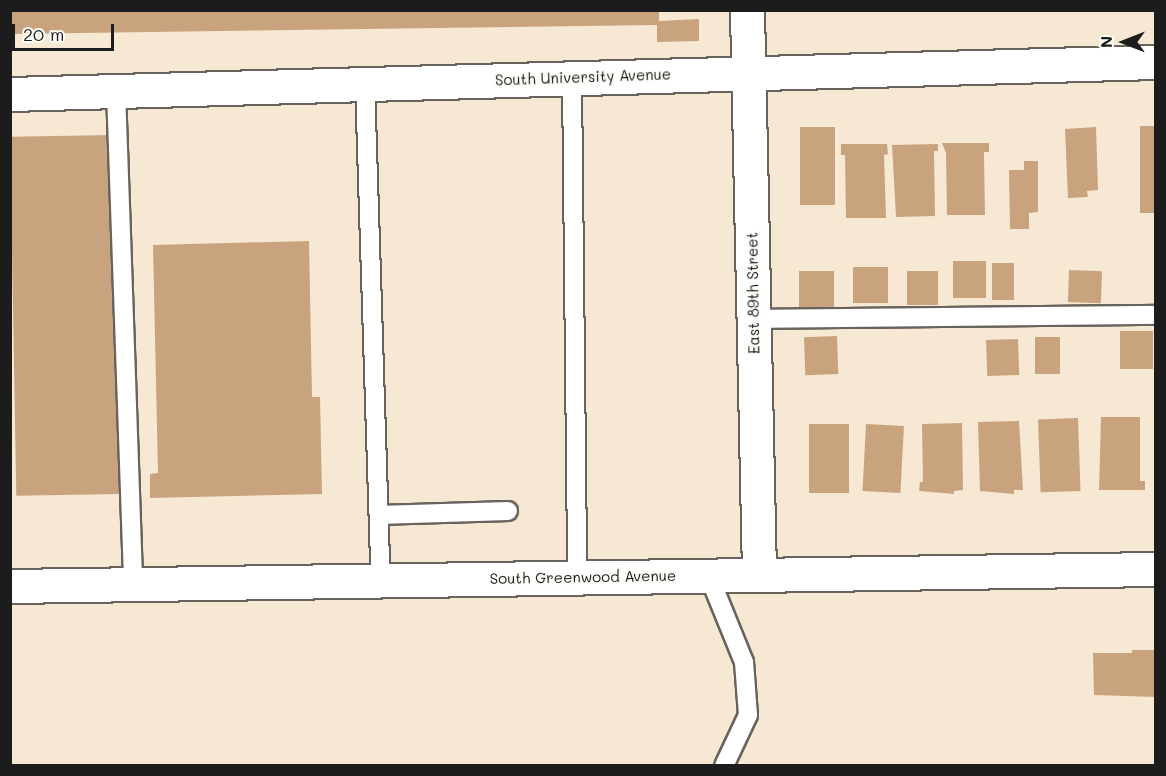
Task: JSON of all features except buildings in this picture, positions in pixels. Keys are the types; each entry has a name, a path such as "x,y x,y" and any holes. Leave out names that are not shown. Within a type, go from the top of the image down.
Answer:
{"street":[{"name":"East 89th Street","path":"747,10 759,575"},
{"name":"South University Avenue","path":"10,94 1155,62"},
{"name":"South Greenwood Avenue","path":"10,586 1155,569"}],"lane":[{"path":"572,78 577,577"},
{"path":"365,84 381,580"},
{"path":"116,91 133,584"},
{"path":"754,319 1155,315"},
{"path":"379,515 508,511"},
{"path":"710,576 744,662 747,716 724,765"}]}
